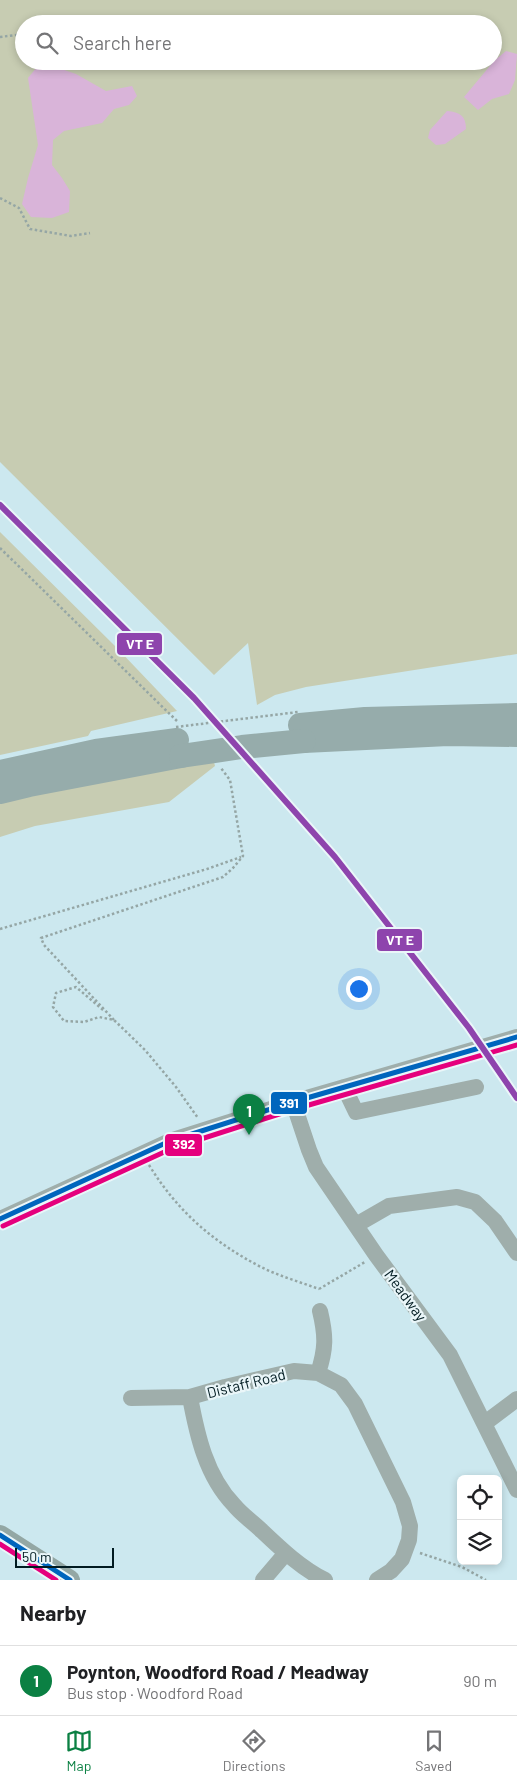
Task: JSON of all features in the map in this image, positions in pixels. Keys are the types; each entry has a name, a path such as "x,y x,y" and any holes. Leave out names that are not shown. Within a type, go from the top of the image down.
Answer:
{"highway":[{"path":"0,772 96,751 301,726 365,719 517,715"},
{"path":"301,726 448,734 517,735"},
{"path":"0,792 178,741"}],"main road":[{"path":"0,1535 49,1574 70,1580"}],"street":[{"path":"0,1219 170,1141 293,1102 517,1037"},
{"path":"344,1087 356,1112 476,1087"},
{"name":"Meadway","path":"293,1102 309,1150 324,1181 450,1355 517,1490"},
{"path":"356,1225 389,1206 457,1197 475,1202 495,1221 517,1253"},
{"path":"318,1373 325,1351 324,1326 320,1311"},
{"name":"Distaff Road","path":"325,1580 286,1553 234,1506 219,1487 207,1464 196,1430 190,1397 294,1371 318,1373 341,1385 355,1404 403,1502 410,1526 409,1540 402,1559 391,1572 377,1580"},
{"path":"131,1398 190,1397"},
{"path":"485,1423 517,1399"},
{"path":"263,1580 286,1553"}],"path":[{"path":"0,37 15,35"},
{"path":"0,198 19,208 30,229 71,236 90,233"},
{"path":"0,548 123,669"},
{"path":"178,741 301,726"},
{"path":"0,929 207,869 242,856 223,877 41,938 44,945 114,1020 145,1050 176,1087 207,1129"},
{"path":"76,987 114,1020 99,1017 84,1022 64,1021 53,1007 56,993 76,987"},
{"path":"142,1153 164,1189 198,1226 223,1245 263,1268 319,1289 376,1255"},
{"path":"406,1548 462,1567 486,1580"}],"green space":[{"path":"0,0 517,0 517,654 306,687 275,695 257,705 248,643 214,675 0,462"},
{"path":"0,532 116,647 177,711 91,731 88,736 0,755"},
{"path":"214,762 215,766 169,802 35,826 0,837 0,800 63,785"}],"shaded area":[{"path":"506,51 517,54 515,80 509,94 492,99 478,110 464,97 486,70 502,70 502,54"},
{"path":"34,70 64,70 76,74 106,91 132,86 137,96 129,105 114,109 102,123 64,131 53,140 52,165 70,191 69,212 52,218 31,217 22,204 38,145 28,78"},
{"path":"447,111 455,112 461,116 465,121 466,129 445,144 436,145 428,138 430,130"}],"transit line":[{"path":"0,505 194,698 335,857 469,1028 517,1098"},
{"name":"391","path":"0,1219 170,1141 293,1102 517,1037"},
{"name":"392","path":"3,1226 173,1148 295,1109 517,1045"},
{"name":"391","path":"0,1535 70,1580"},
{"name":"392","path":"0,1544 56,1580"}],"place":[{"name":"Poynton, Woodford Road / Meadway","path":"249,1135"}]}
